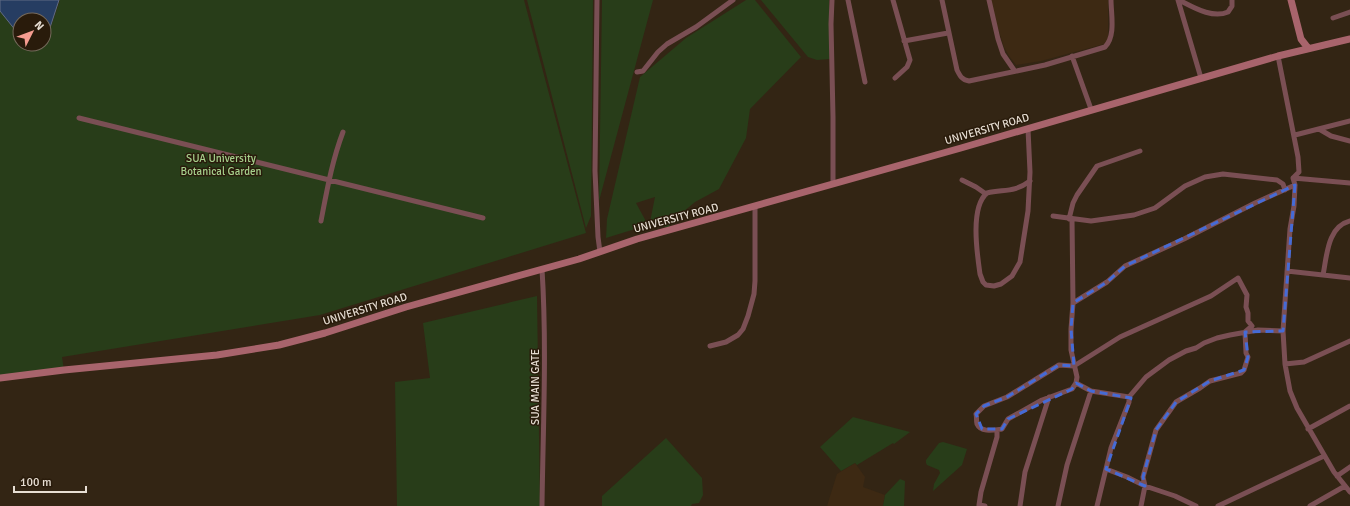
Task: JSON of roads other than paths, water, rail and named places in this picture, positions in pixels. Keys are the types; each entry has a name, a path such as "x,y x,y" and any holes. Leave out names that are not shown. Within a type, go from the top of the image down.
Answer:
{"main road":[{"path":"1291,0 1301,38 1308,48"},
{"name":"UNIVERSITY ROAD","path":"0,378 64,370 217,355 279,345 325,333 406,307 600,252 637,239 1028,129 1091,109 1278,56 1350,39"}],"street":[{"path":"597,0 595,171 600,252"},
{"path":"722,8 726,0"},
{"path":"637,72 643,71 658,52 667,44 696,27 733,0"},
{"path":"832,0 833,184"},
{"path":"848,0 865,82"},
{"path":"893,0 910,57 907,68 894,78"},
{"path":"942,0 957,70 961,78 969,81 996,76 1014,70 1045,65 1105,47 1109,43 1112,28 1111,0"},
{"path":"989,0 1003,54 1014,70"},
{"path":"1178,0 1191,7 1213,14 1228,12 1232,6 1232,0"},
{"path":"1178,0 1201,78"},
{"path":"1333,18 1350,12"},
{"path":"904,41 948,33"},
{"path":"1072,56 1091,109"},
{"path":"1278,56 1295,135 1299,172 1294,178 1294,206 1290,229 1283,332 1285,364 1290,391 1296,408 1324,456 1350,492"},
{"path":"79,118 328,181 483,218"},
{"path":"1295,135 1350,121"},
{"path":"1028,129 1030,161 1030,181 1028,217 1020,262 1012,276 1001,284 994,286 986,285 981,279 978,264 976,219 979,206 986,194 989,192 1009,191 1021,187 1030,181"},
{"path":"1319,129 1331,136 1350,141"},
{"path":"322,221 328,181 343,132"},
{"path":"1140,151 1097,165 1077,195 1071,219 1073,236 1071,350 1074,366 1077,377 1076,383 1072,388 1049,397 1008,419 1002,429 985,430 978,426 976,414 984,406 1007,397 1059,365 1074,366 1120,337 1211,296 1238,278 1248,295 1246,302 1248,321 1252,326 1245,332"},
{"path":"1052,216 1091,222 1141,214 1155,208 1186,186 1205,178 1223,174 1277,180 1283,184 1285,190"},
{"path":"1294,178 1350,183"},
{"path":"962,180 986,194"},
{"path":"1073,303 1107,282 1125,266 1295,185"},
{"path":"710,346 726,342 738,334 748,316 754,294 755,281 755,207"},
{"path":"1323,275 1328,248 1335,231 1342,224 1350,221"},
{"name":"SUA MAIN GATE","path":"542,269 545,425 542,506"},
{"path":"1287,272 1350,278"},
{"path":"1097,506 1111,448 1130,397 1146,377 1168,360 1217,338 1258,330 1283,332"},
{"path":"1140,506 1145,486 1143,477 1156,430 1176,402 1184,396 1210,381 1244,370 1248,357 1246,353 1245,332"},
{"path":"1285,364 1304,362 1350,342"},
{"path":"1076,383 1091,391 1130,397"},
{"path":"1058,506 1067,465 1091,391"},
{"path":"1020,506 1025,472 1049,397"},
{"path":"1308,429 1350,406"},
{"path":"981,506 981,492 997,430"},
{"path":"1218,506 1324,456"},
{"path":"1337,476 1350,467"},
{"path":"1106,469 1145,486 1175,496 1196,506"},
{"path":"1310,506 1345,486"}],"water":[{"path":"0,0 59,0 52,21 52,12 12,12 12,26 0,11"}],"park label":[{"name":"SUA University Botanical Garden","path":"221,164"}]}
